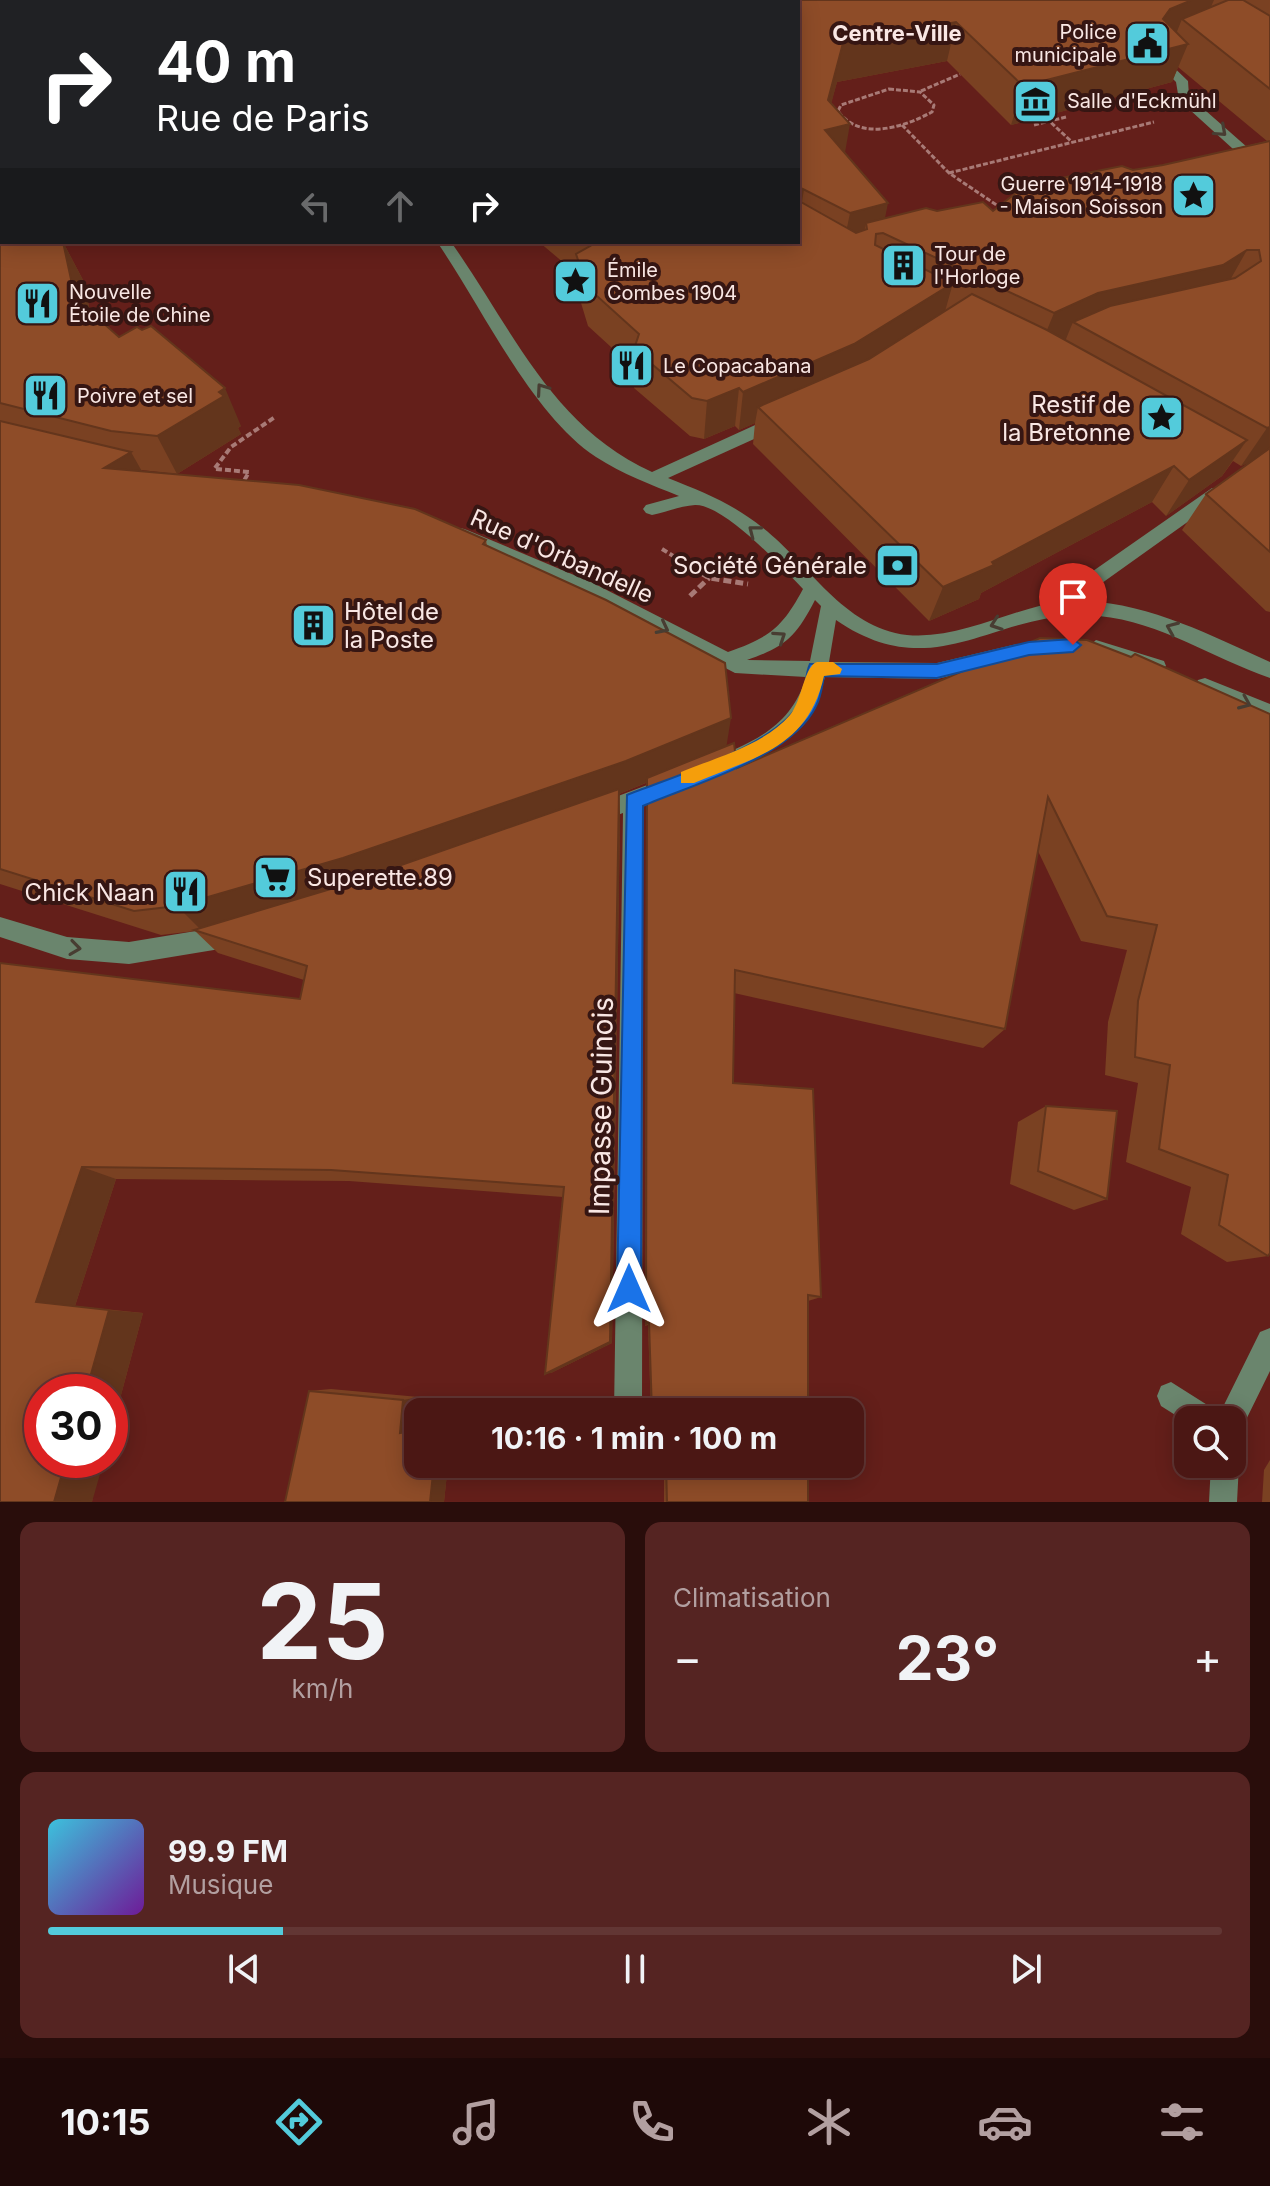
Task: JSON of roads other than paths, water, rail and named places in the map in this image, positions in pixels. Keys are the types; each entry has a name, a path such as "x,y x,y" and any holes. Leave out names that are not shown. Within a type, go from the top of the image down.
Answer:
{"street":[{"path":"1175,47 1156,54 1156,59 1182,81 1183,97 1265,166"},
{"path":"1235,169 1265,166"},
{"path":"445,244 555,407 586,440 614,460 704,497 758,532 830,605 881,634 902,642 930,643 1012,618 1072,607 1114,610 1157,622 1270,670"},
{"path":"655,477 796,414"},
{"path":"1072,607 1089,583 1229,484"},
{"path":"652,509 704,497"},
{"name":"Rue d'Orbandelle","path":"447,530 587,588 742,668 937,671 1041,647"},
{"path":"726,660 779,641 791,631 812,588"},
{"path":"574,822 633,801 769,743 795,722 809,703 830,605"},
{"path":"1073,645 1139,658 1270,713"},
{"name":"Impasse Guinois","path":"628,1398 633,801"},
{"path":"0,927 67,948 129,953 202,944 254,931"},
{"path":"1238,1406 1270,1342"},
{"path":"1171,1396 1187,1406"},
{"path":"1223,1502 1224,1478"}],"place":[{"name":"Police municipale","path":"1148,43"},
{"name":"Salle d'Eckmühl","path":"1036,101"},
{"name":"Guerre 1914-1918 - Maison Soisson","path":"1194,195"},
{"name":"Tour de l'Horloge","path":"903,266"},
{"name":"Émile Combes 1904","path":"576,282"},
{"name":"Nouvelle Étoile de Chine","path":"38,303"},
{"name":"Le Copacabana","path":"632,366"},
{"name":"Poivre et sel","path":"46,396"},
{"name":"Restif de la Bretonne","path":"1162,418"},
{"name":"Société Générale","path":"898,565"},
{"name":"Hôtel de la Poste","path":"313,625"},
{"name":"Superette.89","path":"276,877"},
{"name":"Chick Naan","path":"186,892"}],"district":[{"name":"Centre-Ville","path":"897,33"}]}
